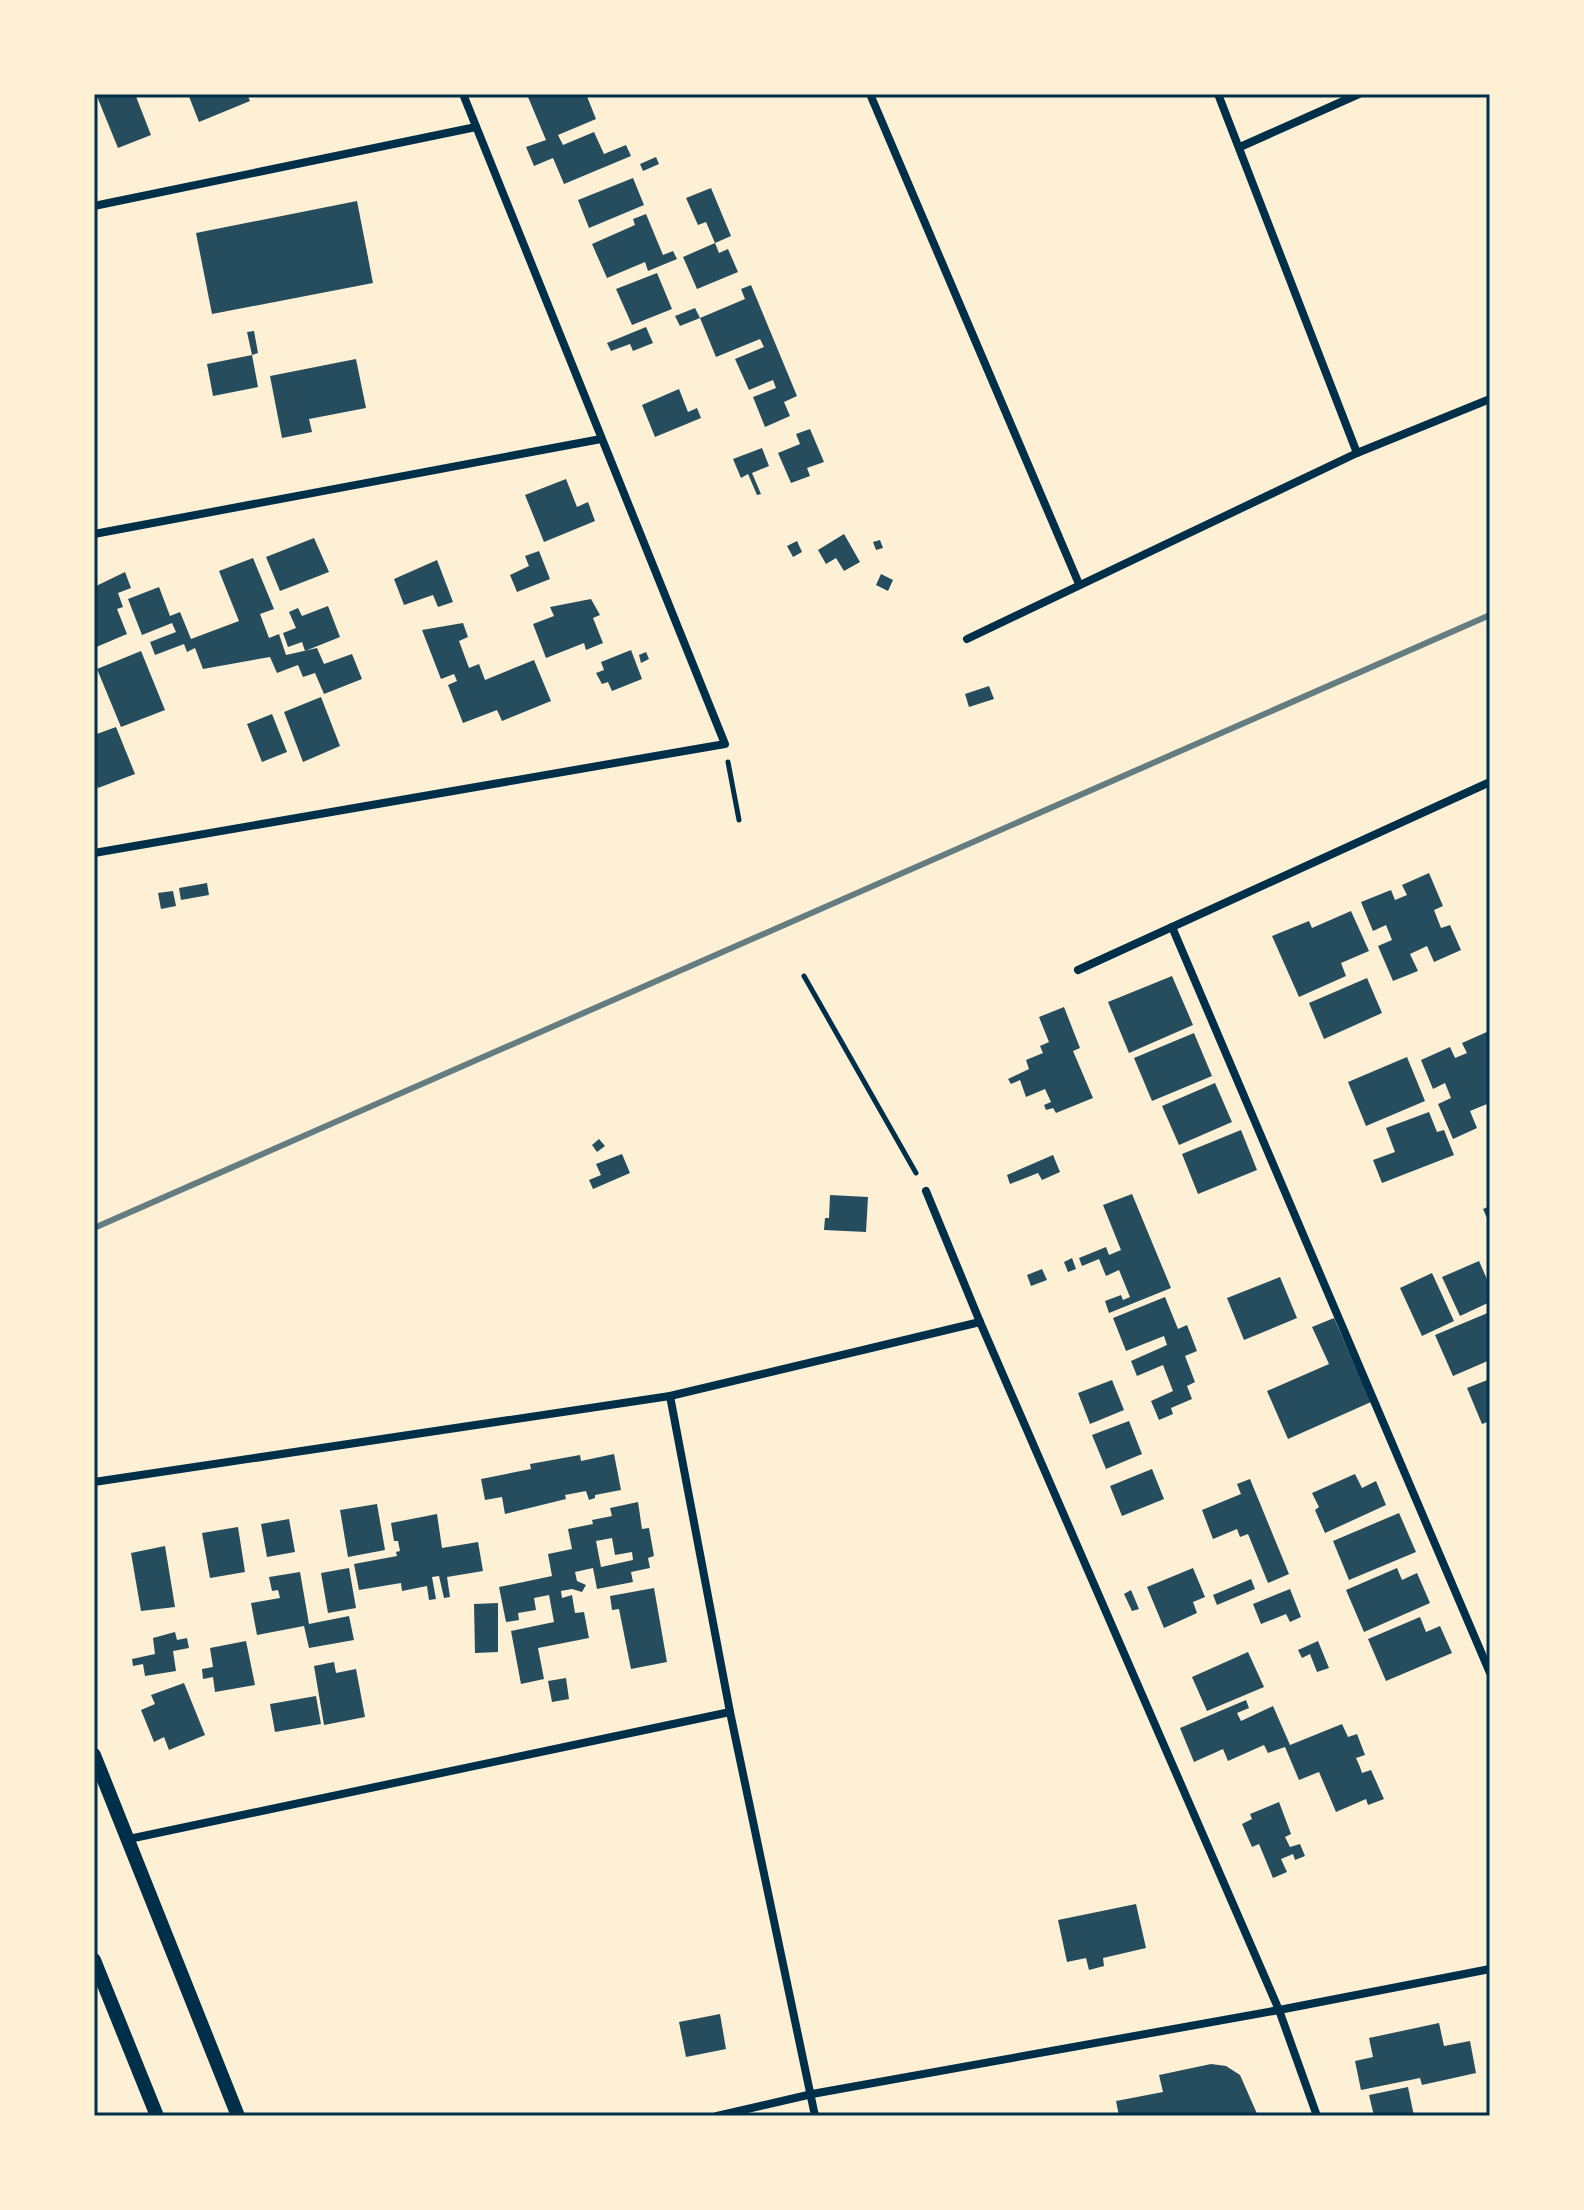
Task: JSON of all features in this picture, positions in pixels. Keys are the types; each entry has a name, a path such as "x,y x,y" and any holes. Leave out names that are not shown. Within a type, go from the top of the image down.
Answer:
{"street":[{"path":"94,853 725,744 463,94"},
{"path":"870,94 1079,584"},
{"path":"1218,94 1357,453"},
{"path":"1240,147 1359,94"},
{"path":"94,206 476,127"},
{"path":"967,639 1357,453 1490,399"},
{"path":"94,534 601,439"},
{"path":"1078,970 1490,782"},
{"path":"1172,927 1490,1673"},
{"path":"926,1191 1279,2010 1317,2116"},
{"path":"94,1482 670,1396 980,1322"},
{"path":"670,1396 730,1712 815,2116"},
{"path":"129,1839 730,1712"},
{"path":"94,1755 238,2116"},
{"path":"94,1960 157,2116"},
{"path":"717,2116 812,2094 1490,1969"}],"path":[{"path":"725,744 739,820"},
{"path":"804,976 926,1191"}],"building":[{"path":"96,94 135,94 151,135 118,148"},
{"path":"188,94 247,94 250,101 199,122"},
{"path":"535,94 586,94 596,119 558,135 563,145 594,132 604,154 626,145 631,156 564,184 553,158 534,166 526,147 546,140 528,97"},
{"path":"656,157 659,164 643,171 640,164"},
{"path":"633,178 644,205 589,228 578,200"},
{"path":"711,188 731,236 715,243 706,222 698,225 686,198"},
{"path":"357,201 373,283 212,314 196,233"},
{"path":"646,214 663,255 673,251 677,259 648,271 645,262 607,278 592,244 635,225 633,219"},
{"path":"715,243 719,253 728,249 738,272 697,289 683,257"},
{"path":"657,273 672,309 632,325 616,289"},
{"path":"751,285 797,396 784,402 790,416 765,427 753,397 776,388 773,380 749,390 735,359 764,347 760,339 716,357 700,318 745,299 741,289"},
{"path":"695,308 700,318 680,326 675,316"},
{"path":"646,327 653,343 633,351 630,344 611,351 607,343"},
{"path":"254,331 258,353 252,355 247,332"},
{"path":"252,355 258,387 213,396 207,364"},
{"path":"356,359 366,408 309,419 312,432 282,438 270,376"},
{"path":"679,389 688,412 697,408 701,418 655,437 642,405"},
{"path":"810,429 824,462 807,468 810,476 791,483 778,453 800,444 796,434"},
{"path":"762,448 769,466 752,473 761,494 757,495 748,474 741,478 733,459"},
{"path":"566,479 577,507 588,502 595,521 544,542 525,495"},
{"path":"844,534 860,562 844,571 836,558 826,564 818,550"},
{"path":"314,538 329,572 280,591 266,557"},
{"path":"880,540 883,548 876,550 873,542"},
{"path":"797,541 802,552 793,557 787,546"},
{"path":"539,551 550,579 517,592 510,575 529,566 525,556"},
{"path":"253,558 274,609 260,614 269,638 279,634 286,655 317,648 324,664 352,654 362,679 324,694 315,673 303,677 298,665 277,673 270,657 203,669 195,648 187,652 184,644 155,655 150,642 176,632 172,623 142,635 128,599 159,587 170,616 180,612 191,639 239,621 219,571"},
{"path":"437,560 453,602 438,607 433,595 404,605 394,579"},
{"path":"125,572 131,588 118,593 123,607 117,609 127,634 94,648 94,587"},
{"path":"881,574 893,580 888,591 876,585"},
{"path":"591,599 600,615 593,618 603,643 586,650 584,643 546,658 533,624 554,616 550,607"},
{"path":"328,606 340,637 305,651 302,642 288,647 283,633 296,628 289,612 298,608 302,616"},
{"path":"463,623 468,637 459,641 469,668 479,664 485,680 534,660 551,701 502,721 497,710 463,723 448,685 457,681 454,674 441,679 422,630"},
{"path":"631,650 642,679 612,691 608,682 602,684 596,673 604,670 601,662"},
{"path":"141,651 165,710 121,727 97,669"},
{"path":"646,652 649,659 641,663 639,655"},
{"path":"989,686 994,699 969,707 965,694"},
{"path":"321,697 340,746 303,762 284,712"},
{"path":"272,714 287,752 262,762 247,724"},
{"path":"116,727 135,774 98,788 94,777 94,735"},
{"path":"1429,873 1443,906 1434,910 1441,928 1450,925 1461,950 1434,962 1427,946 1410,954 1418,971 1393,981 1378,946 1392,940 1386,925 1373,931 1361,902 1391,890 1395,900 1407,895 1402,885"},
{"path":"207,883 209,895 181,900 179,888"},
{"path":"173,891 176,906 161,909 158,893"},
{"path":"1351,911 1369,951 1341,963 1346,976 1299,997 1272,936 1309,921 1312,928"},
{"path":"1172,976 1193,1025 1129,1053 1108,1002"},
{"path":"1367,978 1382,1013 1324,1039 1309,1003"},
{"path":"1064,1007 1080,1048 1073,1051 1093,1098 1056,1113 1053,1108 1046,1110 1044,1105 1051,1102 1045,1089 1026,1097 1020,1080 1011,1084 1008,1079 1029,1069 1026,1060 1043,1053 1040,1046 1049,1042 1039,1017"},
{"path":"1489,1031 1490,1110 1487,1104 1470,1111 1477,1128 1453,1139 1438,1104 1451,1098 1445,1083 1433,1089 1421,1060 1450,1047 1455,1058 1467,1053 1462,1043"},
{"path":"1194,1033 1212,1076 1152,1101 1134,1058"},
{"path":"1407,1057 1425,1101 1366,1126 1348,1082"},
{"path":"1215,1083 1232,1122 1179,1145 1162,1106"},
{"path":"1429,1112 1437,1132 1444,1130 1454,1155 1382,1183 1373,1160 1395,1152 1386,1128"},
{"path":"1241,1130 1257,1170 1198,1194 1182,1154"},
{"path":"599,1139 605,1146 597,1152 592,1145"},
{"path":"622,1154 630,1173 593,1189 589,1180 601,1175 596,1164"},
{"path":"1053,1155 1060,1172 1042,1180 1038,1173 1010,1184 1007,1175"},
{"path":"1132,1194 1171,1288 1109,1313 1105,1301 1121,1295 1123,1300 1130,1297 1119,1270 1106,1276 1099,1259 1082,1266 1079,1258 1106,1247 1109,1255 1121,1250 1103,1205"},
{"path":"830,1195 868,1197 866,1232 824,1230 825,1218 829,1218"},
{"path":"1490,1206 1490,1225 1483,1209"},
{"path":"1072,1258 1076,1269 1068,1272 1064,1262"},
{"path":"1479,1261 1490,1286 1490,1302 1460,1316 1442,1277"},
{"path":"1042,1269 1047,1280 1031,1286 1027,1275"},
{"path":"1432,1273 1454,1321 1422,1336 1400,1288"},
{"path":"1280,1277 1297,1318 1244,1340 1227,1298"},
{"path":"1165,1297 1178,1329 1187,1325 1197,1351 1185,1356 1195,1382 1187,1386 1192,1399 1171,1408 1173,1414 1159,1420 1151,1401 1173,1391 1163,1365 1137,1376 1131,1361 1167,1345 1164,1336 1126,1351 1113,1318"},
{"path":"1490,1312 1490,1360 1453,1376 1435,1335"},
{"path":"1334,1318 1371,1402 1288,1439 1267,1391 1329,1364 1312,1327"},
{"path":"1490,1379 1490,1421 1482,1424 1467,1388"},
{"path":"1112,1380 1124,1410 1090,1424 1078,1393"},
{"path":"1129,1421 1142,1454 1106,1469 1092,1435"},
{"path":"614,1454 621,1490 595,1495 589,1500 586,1491 565,1495 566,1499 505,1514 502,1497 485,1500 481,1479 531,1469 530,1464 580,1455 581,1461"},
{"path":"1152,1469 1164,1499 1122,1516 1110,1486"},
{"path":"1355,1474 1362,1488 1376,1481 1386,1505 1325,1533 1315,1510 1319,1507 1312,1493"},
{"path":"1250,1479 1289,1574 1268,1583 1248,1534 1240,1537 1237,1529 1213,1539 1202,1510 1241,1494 1237,1484"},
{"path":"638,1502 642,1529 649,1528 654,1556 648,1558 650,1568 631,1572 633,1582 597,1589 593,1568 575,1572 577,1581 586,1585 582,1592 572,1589 561,1591 562,1598 572,1595 575,1613 584,1612 589,1638 538,1648 544,1679 521,1684 511,1631 554,1622 549,1595 534,1598 536,1610 518,1613 519,1620 506,1622 499,1587 552,1576 548,1554 572,1549 568,1529 612,1516 610,1508","holes":["612,1538 615,1555 632,1552 633,1560 601,1567 596,1541"]},
{"path":"377,1504 385,1550 348,1557 340,1510"},
{"path":"1399,1513 1416,1552 1349,1580 1333,1541"},
{"path":"437,1514 442,1548 478,1542 483,1571 447,1577 450,1597 444,1598 439,1576 432,1577 436,1599 429,1600 427,1586 402,1591 401,1583 359,1590 354,1564 397,1556 396,1552 400,1551 398,1541 394,1541 391,1523"},
{"path":"289,1519 295,1552 267,1557 261,1524"},
{"path":"238,1527 245,1572 210,1578 202,1533"},
{"path":"165,1546 175,1607 141,1611 131,1553"},
{"path":"349,1568 356,1608 328,1613 321,1573"},
{"path":"1193,1568 1205,1597 1193,1602 1197,1613 1164,1628 1147,1587"},
{"path":"1397,1568 1402,1580 1417,1573 1430,1603 1364,1632 1346,1590"},
{"path":"300,1572 309,1624 349,1616 354,1640 309,1648 304,1626 257,1635 251,1603 280,1598 278,1590 272,1591 269,1577"},
{"path":"1251,1579 1255,1589 1217,1605 1213,1595"},
{"path":"654,1588 667,1662 631,1669 619,1609 612,1610 610,1596"},
{"path":"1290,1589 1301,1617 1290,1622 1286,1614 1261,1624 1253,1604"},
{"path":"1131,1590 1139,1609 1132,1611 1124,1594"},
{"path":"498,1603 498,1652 475,1653 474,1604"},
{"path":"1420,1617 1426,1632 1440,1626 1452,1653 1386,1681 1368,1639"},
{"path":"175,1632 177,1640 187,1638 189,1648 173,1651 176,1671 145,1676 143,1664 133,1666 132,1659 155,1654 153,1638"},
{"path":"246,1641 255,1685 215,1692 213,1677 203,1679 202,1669 213,1667 210,1648"},
{"path":"1318,1641 1329,1668 1317,1672 1310,1654 1302,1658 1298,1650"},
{"path":"1248,1652 1264,1687 1207,1711 1192,1677"},
{"path":"334,1662 336,1673 356,1669 365,1717 324,1725 314,1666"},
{"path":"566,1678 569,1699 552,1702 548,1681"},
{"path":"184,1683 205,1735 169,1750 164,1737 154,1742 141,1710 155,1704 151,1695"},
{"path":"316,1696 321,1724 275,1732 270,1704"},
{"path":"1246,1700 1249,1708 1237,1713 1241,1721 1273,1706 1290,1745 1342,1724 1348,1737 1357,1734 1365,1755 1356,1758 1362,1773 1371,1770 1384,1799 1368,1805 1366,1799 1336,1812 1319,1772 1299,1780 1285,1747 1268,1753 1264,1745 1228,1761 1223,1749 1194,1762 1180,1728"},
{"path":"1279,1802 1291,1834 1285,1837 1290,1847 1300,1844 1305,1856 1295,1860 1293,1854 1281,1859 1287,1872 1273,1878 1259,1844 1252,1847 1242,1824 1252,1819 1250,1814"},
{"path":"1136,1904 1146,1948 1103,1958 1104,1966 1089,1970 1086,1958 1067,1962 1058,1920"},
{"path":"720,2014 726,2049 686,2057 679,2022"},
{"path":"1439,2023 1444,2046 1470,2041 1476,2073 1422,2085 1420,2078 1361,2090 1355,2061 1373,2057 1369,2038"},
{"path":"1211,2064 1226,2066 1240,2075 1258,2116 1119,2116 1116,2101 1163,2092 1159,2075"},
{"path":"1408,2087 1414,2116 1374,2116 1369,2095"}],"railway":[{"path":"94,1228 1490,615"}]}
